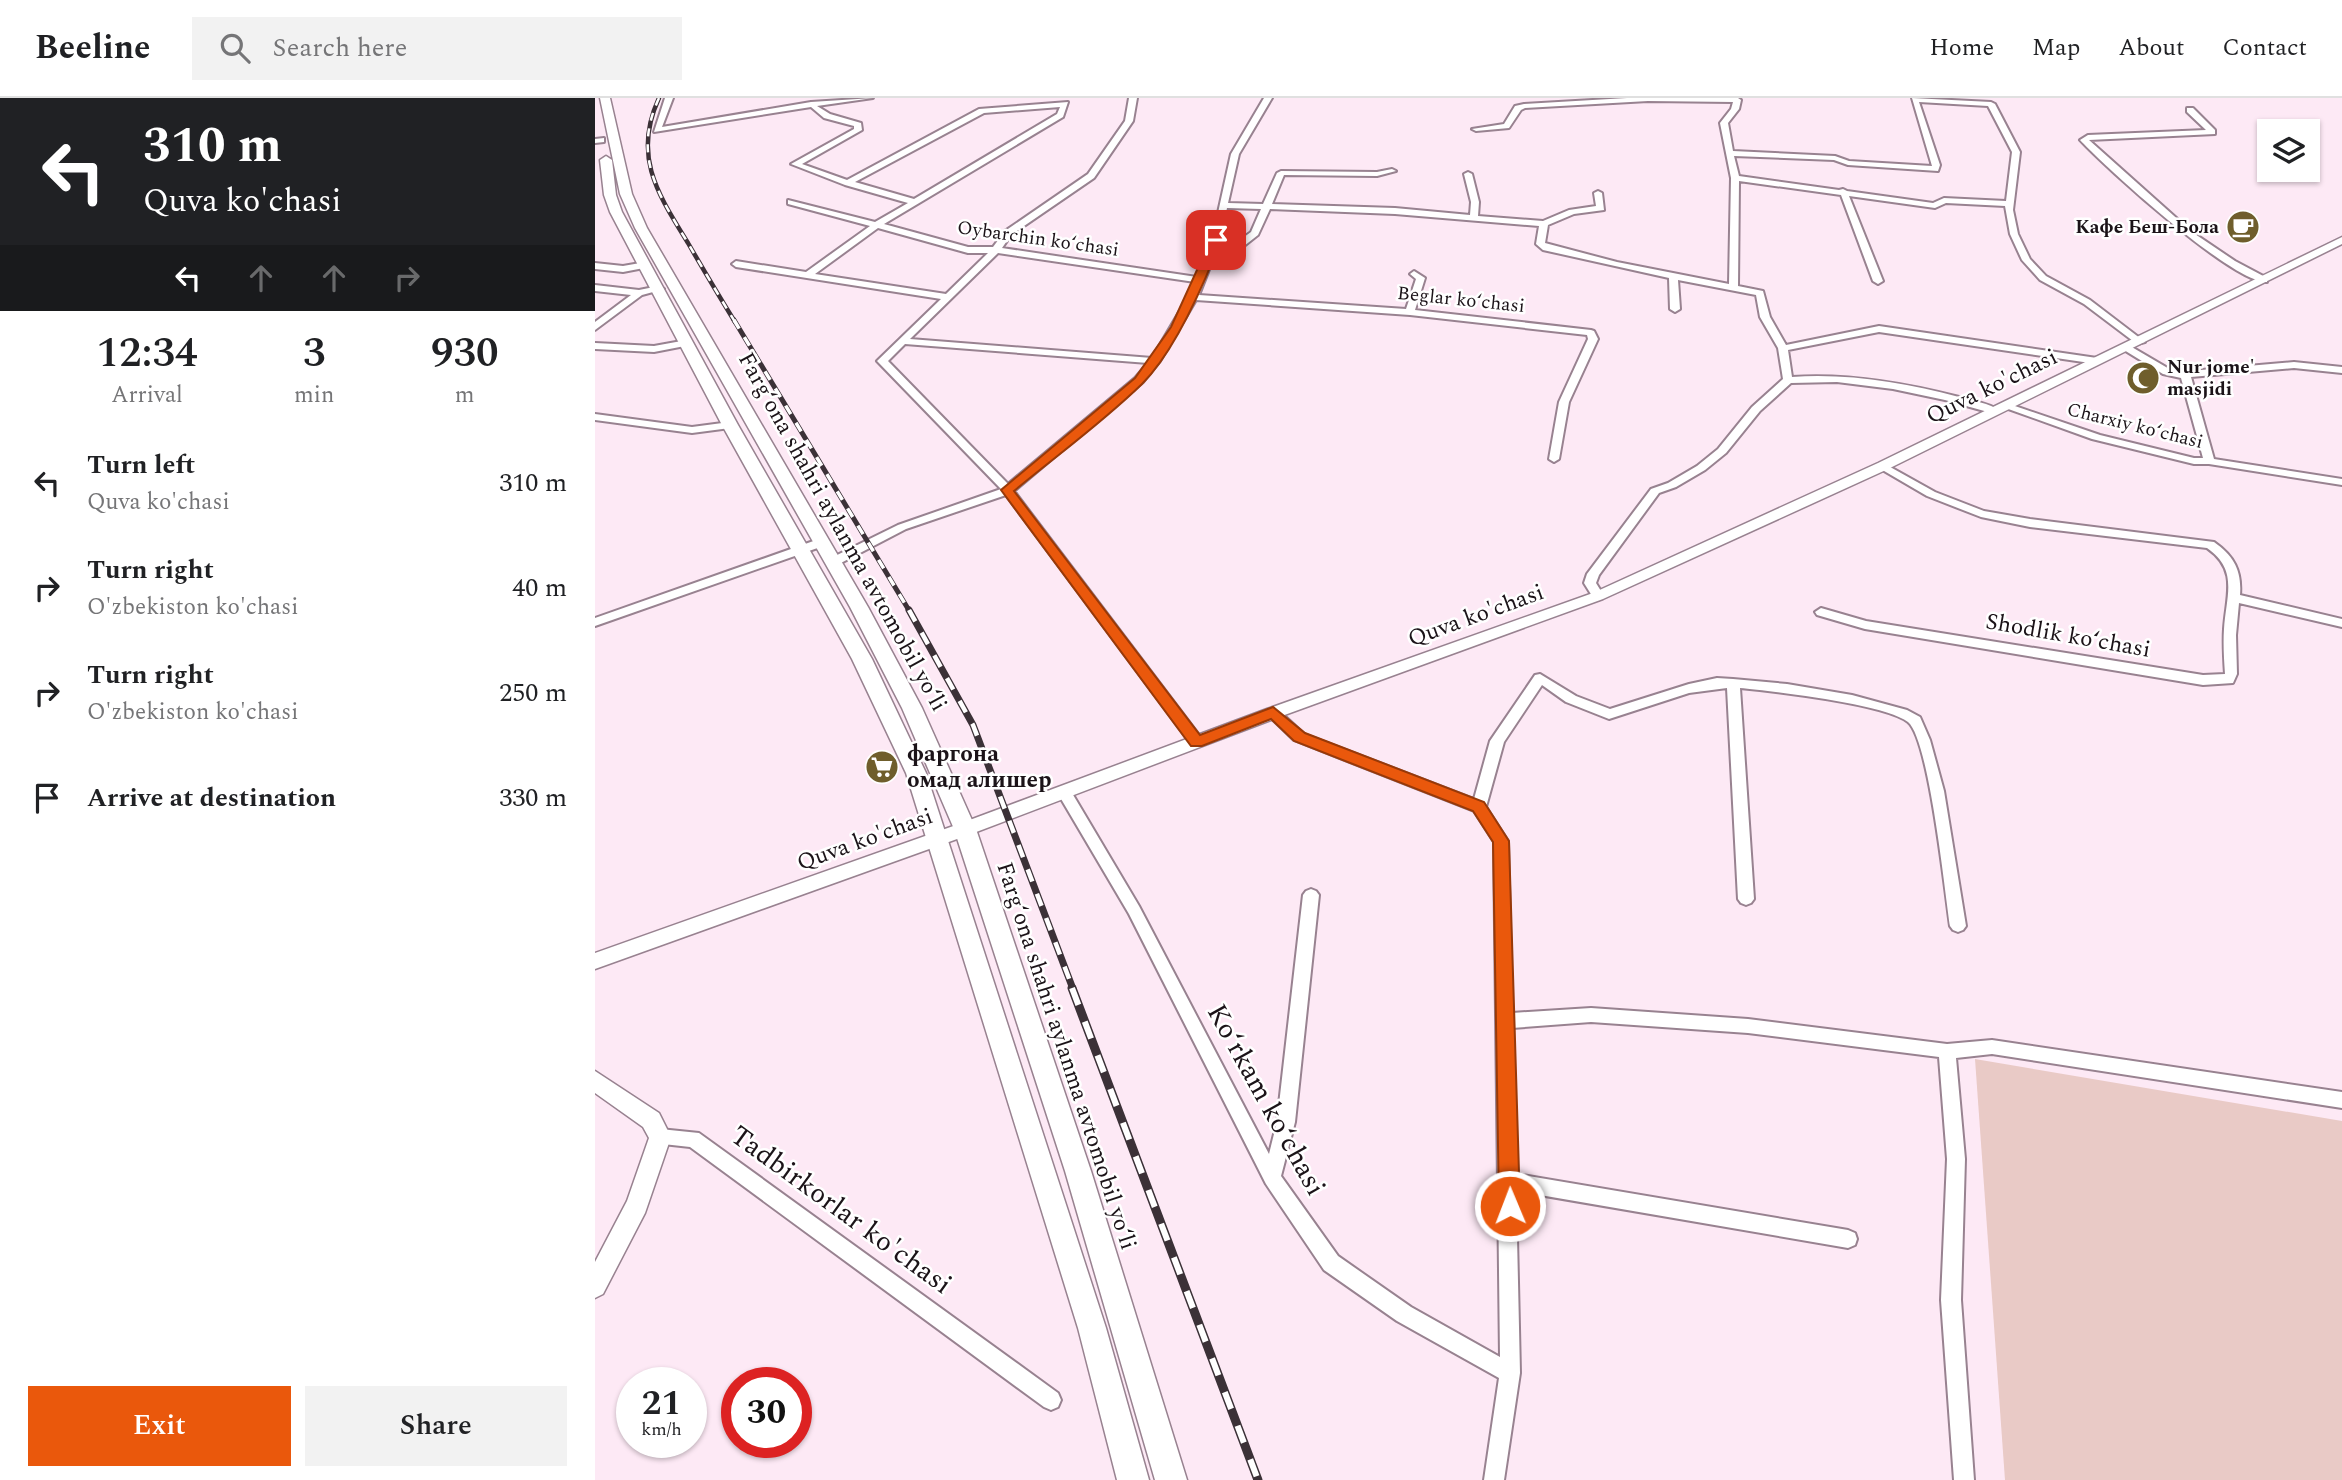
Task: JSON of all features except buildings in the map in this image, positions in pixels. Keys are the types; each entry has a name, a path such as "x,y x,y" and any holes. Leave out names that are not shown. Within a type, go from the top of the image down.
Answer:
{"highway":[{"name":"Fargʻona shahri aylanma avtomobil yoʻli","path":"600,122 610,195 634,229 822,542 912,708 965,829 1078,1171 1171,1480"},
{"name":"Fargʻona shahri aylanma avtomobil yoʻli","path":"634,229 646,265 649,291 687,343 890,714 916,773 1084,1302 1131,1471"},
{"path":"1131,1471 1160,1447"}],"main road":[{"name":"Quva ko'chasi","path":"595,961 965,829 1273,713 1598,596 1883,466 2134,345 2342,240"},
{"path":"595,1081 651,1120 660,1137 637,1205 595,1286"}],"street":[{"path":"669,98 657,130 869,98"},
{"path":"805,98 827,116 860,127 795,164 914,202"},
{"path":"1133,98 1129,121 1091,176 1008,233 996,250 882,361 1007,490 1197,742"},
{"path":"833,562 902,527 1007,490 1139,380 1155,361 1193,296 1207,265 1235,154 1268,98"},
{"path":"1476,129 1506,126 1521,107 1553,101 1736,99 1735,109 1724,123 1735,178 1733,286"},
{"path":"1730,153 1835,158 1848,163 1935,169 1915,100 1985,103 1993,106 2016,152 2010,204 2014,234 2026,260 2043,278 2087,302 2171,374 2294,365 2342,370"},
{"path":"808,275 875,226 1060,115 1065,101 982,111 848,183"},
{"path":"2190,110 2212,132 2088,137 2084,140 2189,234 2232,263 2264,280"},
{"path":"1207,265 1222,259 1255,233 1267,212 1265,207 1279,175 1284,172 1377,174 1392,171"},
{"path":"1468,174 1475,202 1474,217"},
{"path":"1735,178 1935,206 1944,200 2010,204"},
{"path":"1843,191 1878,281"},
{"path":"1223,205 1474,217 1544,224 1572,212 1601,208 1598,193"},
{"name":"Oybarchin koʻchasi","path":"791,202 968,250 996,250 1200,280"},
{"path":"1544,224 1542,246 1673,277 1760,293 1765,317 1783,348 1788,380 1756,409 1722,451 1692,474 1655,491 1642,505 1630,526 1593,574 1590,583 1598,596"},
{"path":"736,264 947,296"},
{"path":"595,266 623,269 646,265"},
{"path":"1410,312 1421,278 1414,274"},
{"path":"1673,277 1675,309"},
{"path":"595,288 649,291"},
{"path":"595,327 607,316 649,291"},
{"name":"Beglar koʻchasi","path":"1193,296 1410,312 1593,334 1564,402 1554,459"},
{"path":"595,315 607,316"},
{"path":"1783,348 1879,329 2097,361"},
{"path":"902,341 1155,361"},
{"path":"595,346 654,349 687,343"},
{"path":"2185,375 2209,461"},
{"name":"Charxiy koʻchasi","path":"1788,380 1882,386 1963,400 2194,461 2209,461 2342,482"},
{"path":"595,417 692,430 730,425"},
{"name":"Shodlik koʻchasi","path":"1821,612 1865,625 2221,681 2228,680 2231,674 2230,630 2235,598 2232,564 2226,553 2210,545 2030,523 1981,514 1931,494 1883,466"},
{"path":"595,622 822,542"},
{"path":"2235,598 2342,623"},
{"path":"1479,807 1497,741 1540,678 1570,699 1609,714 1680,688 1720,682 1807,692 1896,710 1915,720 1937,798 1958,926"},
{"path":"1733,684 1746,899"},
{"path":"1273,713 1300,737 1479,807 1501,841 1509,1181 1510,1373 1495,1480"},
{"name":"Koʻrkam koʻchasi","path":"1064,792 1134,910 1272,1178 1331,1263 1404,1314 1510,1373"},
{"path":"1272,1178 1286,1122 1311,895"},
{"path":"1506,1021 1604,1016 1748,1026 1947,1051 1992,1047 2342,1100"},
{"path":"1947,1051 1956,1159 1951,1300 1964,1480"},
{"name":"Tadbirkorlar ko'chasi","path":"660,1137 693,1139 1051,1400"},
{"path":"1509,1181 1848,1239"}],"shaded area":[{"path":"1975,1059 2342,1121 2342,1480 2005,1480"}],"railway":[{"path":"659,98 651,119 648,138 652,174 667,208 735,322"},
{"path":"734,320 910,612"},
{"path":"909,610 973,725 1073,989"},
{"path":"1072,988 1258,1480"}],"place":[{"name":"Кафе Беш-Бола","path":"2243,227"},
{"name":"Nur jome' masjidi","path":"2143,378"},
{"name":"фаргона омад алишер","path":"882,767"}],"route":[{"path":"1216,240 1193,296 1155,361 1139,380 1007,490 1197,742 1273,713 1300,737 1479,807 1501,841 1510,1206"}]}
